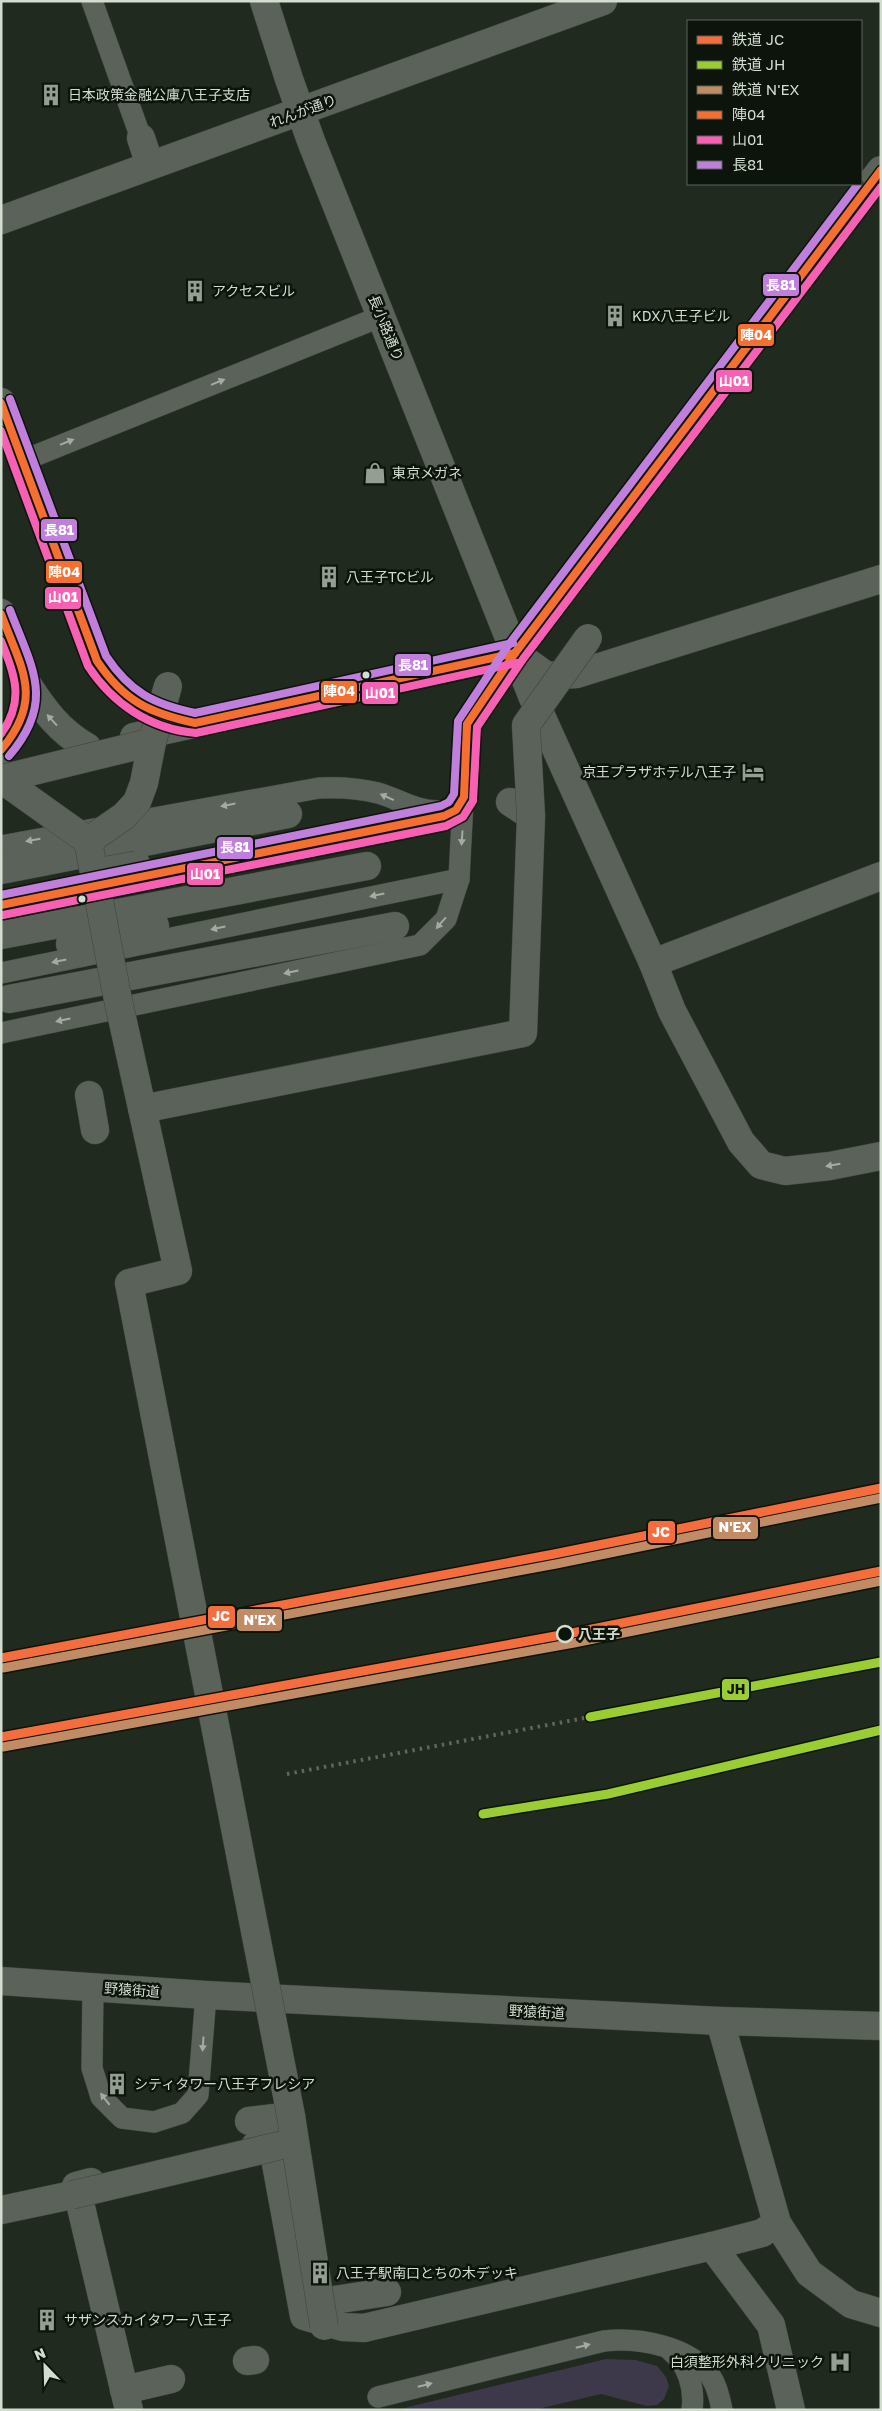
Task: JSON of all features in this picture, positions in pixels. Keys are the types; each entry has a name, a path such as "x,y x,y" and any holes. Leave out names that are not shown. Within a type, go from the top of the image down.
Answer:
{"street":[{"name":"長小路通り","path":"264,1 301,112 515,653 653,963 672,1011 742,1142 761,1165 785,1171 830,1166 881,1156"},
{"name":"れんが通り","path":"1,220 604,1"},
{"path":"141,138 150,165"},
{"path":"1,767 515,653 881,170"},
{"path":"1,402 97,661 107,677 122,693 142,708 168,718 195,723"},
{"path":"515,653 547,676 577,674 881,578"},
{"path":"1,613 27,684 54,722 69,736 87,747"},
{"path":"142,1109 523,1032 520,809 526,725 588,638"},
{"path":"1,750 18,725 25,707 27,684"},
{"path":"88,841 124,816 137,802 144,783 152,742 168,686"},
{"path":"1,779 152,742"},
{"path":"117,750 127,753 134,759 141,770 144,783"},
{"path":"44,809 36,788 38,777 48,767"},
{"path":"1,779 88,841 117,994 178,1271 129,1283 286,2145 323,2314 387,2292"},
{"path":"1,870 288,814"},
{"path":"94,873 137,865"},
{"path":"1,935 367,866"},
{"path":"653,963 881,876"},
{"path":"70,944 155,926"},
{"path":"9,999 395,926"},
{"path":"79,1004 117,994 170,984"},
{"path":"89,1095 95,1130"},
{"name":"野猿街道","path":"1,1981 206,1995 720,2021 881,2026"},
{"path":"720,2021 777,2223 809,2273 851,2304 881,2313"},
{"path":"250,2121 286,2145"},
{"path":"124,2393 76,2186 272,2142 286,2145"},
{"path":"1,2210 70,2182 286,2145"},
{"path":"286,2145 304,2316 343,2327 364,2328 712,2246 762,2233 777,2223"},
{"path":"70,2182 124,2393"},
{"path":"712,2246 771,2326 791,2410"},
{"path":"124,2393 171,2379"}],"lane":[{"path":"92,1 141,138"},
{"path":"22,461 382,316"},
{"path":"1,1033 420,945 446,919 459,879 467,724 515,653"},
{"path":"1,846 319,788 346,787 379,794 407,806 427,811 442,811 454,806 464,797"},
{"path":"1,905 444,816 456,810 464,797"},
{"path":"1,973 459,879"},
{"path":"93,1987 92,2068 101,2097 122,2118 154,2122 182,2113 198,2095 206,1995"},
{"path":"378,2397 604,2341 624,2339 646,2341 697,2362 711,2377 722,2410"},
{"path":"669,2349 679,2358 687,2370 692,2388 692,2410"},
{"path":"679,2410 686,2402 692,2388"}],"shaded area":[{"path":"606,2359 636,2360 657,2366 666,2377 669,2386 664,2399 657,2405 647,2406 601,2394 534,2410 396,2410"}],"railway":[{"path":"287,1774 590,1717"}],"rail line":[{"name":"JC","path":"1,1658 554,1554 881,1488"},
{"name":"N'EX","path":"3,1668 556,1564 881,1498"},
{"name":"JC","path":"1,1737 572,1633 881,1571"},
{"name":"N'EX","path":"3,1747 574,1643 881,1581"},
{"name":"JH","path":"590,1717 881,1662"},
{"name":"JH","path":"483,1814 608,1794 881,1730"}],"transit line":[{"name":"陣04","path":"1,905 444,816 456,810 464,797 467,724 515,653 881,170"},
{"name":"長81","path":"1,895 441,806 449,802 454,794 458,721 507,647 857,185"},
{"name":"山01","path":"3,915 446,826 463,817 473,801 477,727 523,659 881,187"},
{"name":"長81","path":"10,399 106,656 124,679 155,701 195,713 513,643"},
{"name":"陣04","path":"1,403 97,661 107,675 128,696 151,710 195,723 515,653"},
{"name":"山01","path":"1,431 88,666 98,680 121,703 148,720 179,731 196,733 517,663"},
{"name":"長81","path":"9,756 23,736 32,718 36,701 32,667 10,610"},
{"name":"陣04","path":"1,614 21,667 26,698 22,714 14,731 1,750"},
{"name":"山01","path":"1,641 15,688 13,710 1,734"}],"place":[{"name":"日本政策金融公庫八王子支店","path":"51,95"},
{"name":"アクセスビル","path":"195,291"},
{"name":"KDX八王子ビル","path":"615,316"},
{"name":"東京メガネ","path":"375,473"},
{"name":"八王子TCビル","path":"329,577"},
{"name":"京王プラザホテル八王子","path":"753,772"},
{"name":"八王子","path":"565,1634"},
{"name":"シティタワー八王子フレシア","path":"117,2084"},
{"name":"八王子駅南口とちの木デッキ","path":"320,2273"},
{"name":"サザンスカイタワー八王子","path":"47,2320"},
{"name":"白須整形外科クリニック","path":"840,2362"}]}
